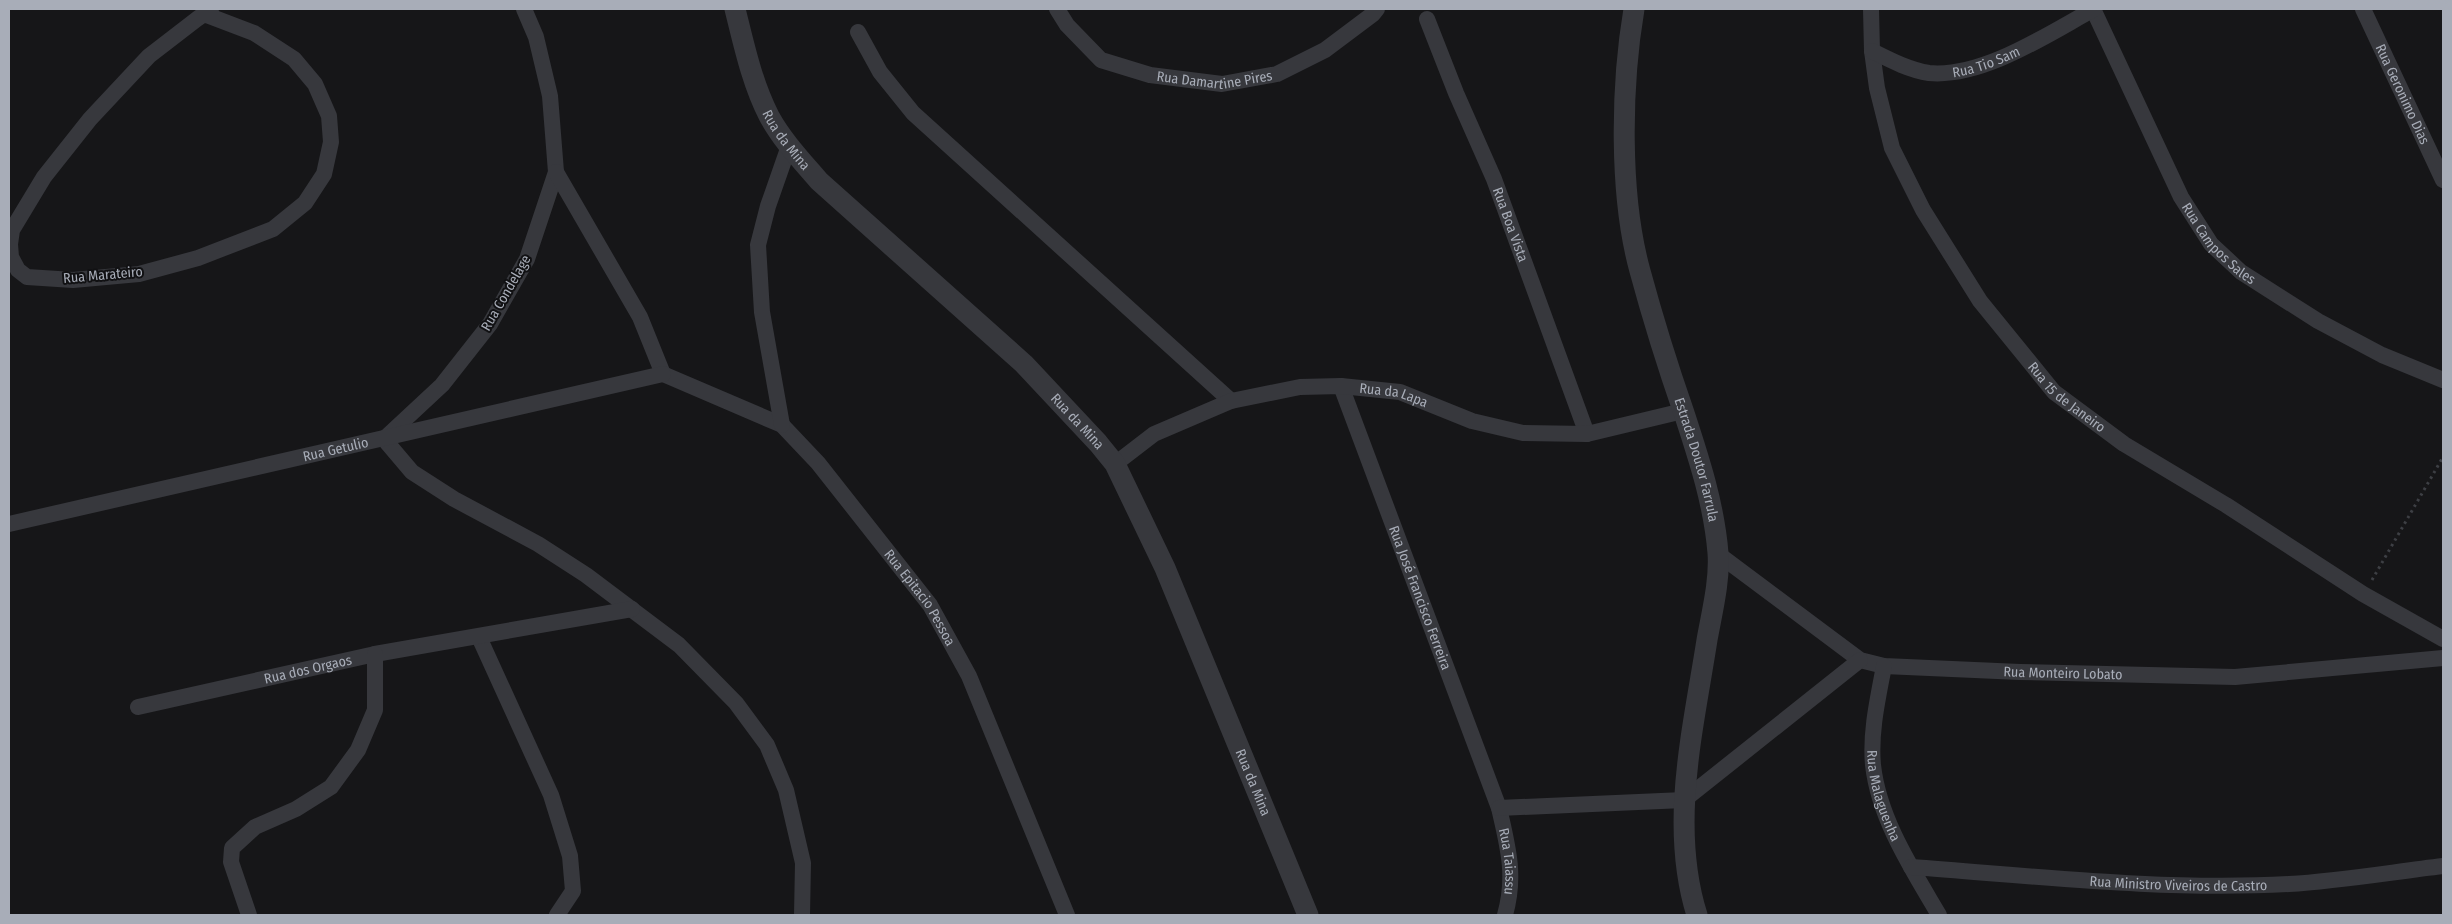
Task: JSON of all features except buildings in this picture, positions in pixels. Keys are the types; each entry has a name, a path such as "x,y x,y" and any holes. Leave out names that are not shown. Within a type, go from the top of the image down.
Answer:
{"street":[{"name":"Rua Condelage","path":"384,439 442,385 490,324 527,259 556,172 550,96 536,37 524,9"},
{"name":"Rua da Mina","path":"735,9 754,80 770,116 788,146 819,181 1024,364 1098,443 1114,464 1165,568 1308,915"},
{"name":"Rua Damartine Pires","path":"1057,9 1067,25 1101,60 1150,76 1222,84 1277,74 1325,50 1377,9"},
{"name":"Estrada Doutor Farrula","path":"1634,9 1630,31 1624,122 1628,199 1640,269 1706,480 1718,554 1715,591 1691,739 1684,800 1689,888 1697,915"},
{"name":"Rua 15 de Janeiro","path":"1871,9 1872,51 1877,88 1892,148 1923,210 1980,301 2054,392 2124,444 2226,506 2363,594 2443,639"},
{"name":"Rua Tio Sam","path":"1872,51 1900,64 1927,72 1949,74 1976,69 2094,9"},
{"name":"Rua Campos Sales","path":"2094,9 2181,197 2211,244 2241,272 2318,321 2382,354 2443,380"},
{"name":"Rua Geronimo Dias","path":"2363,9 2443,180"},
{"name":"Rua Marateiro","path":"208,12 254,33 294,59 315,84 328,116 331,142 324,174 305,203 273,229 198,258 139,274 73,280 27,277 18,270 11,257 12,230 44,178 90,119 149,56 208,12"},
{"name":"Rua Boa Vista","path":"1427,19 1456,93 1494,180 1587,434"},
{"path":"858,32 880,72 912,113 1231,401"},
{"path":"782,425 762,312 758,245 768,206 788,146"},
{"name":"Rua Condelage","path":"556,172 640,317 663,374"},
{"name":"Rua Epitacio Pessoa","path":"663,374 782,425 818,463 930,605 969,676 1067,915"},
{"name":"Rua Getulio","path":"9,524 663,374"},
{"name":"Rua da Lapa","path":"1114,464 1154,434 1231,401 1300,387 1341,386 1400,392 1472,421 1523,434 1587,434 1683,411"},
{"name":"Rua José Francisco Ferreira","path":"1341,386 1499,808"},
{"path":"384,439 412,472 454,499 538,544 586,575 632,609 679,645 736,703 767,745 786,790 803,863 802,915"},
{"name":"Rua Monteiro Lobato","path":"1718,554 1860,660 1884,666 2020,672 2235,677 2443,658"},
{"name":"Rua dos Orgaos","path":"138,707 375,654 632,609"},
{"path":"479,637 551,795 570,856 573,891 557,915"},
{"path":"249,915 231,862 232,848 255,827 296,809 331,787 358,750 375,710 375,654"},
{"path":"1499,808 1684,800 1860,660"},
{"name":"Rua Malaguenha","path":"1884,666 1875,713 1873,764 1877,787 1884,812 1911,867 1939,915"},
{"name":"Rua Taiassu","path":"1499,808 1511,863 1508,904 1505,915"},
{"name":"Rua Ministro Viveiros de Castro","path":"1911,867 2088,880 2229,885 2291,884 2443,866"}],"path":[{"path":"2363,594 2443,457"}]}
